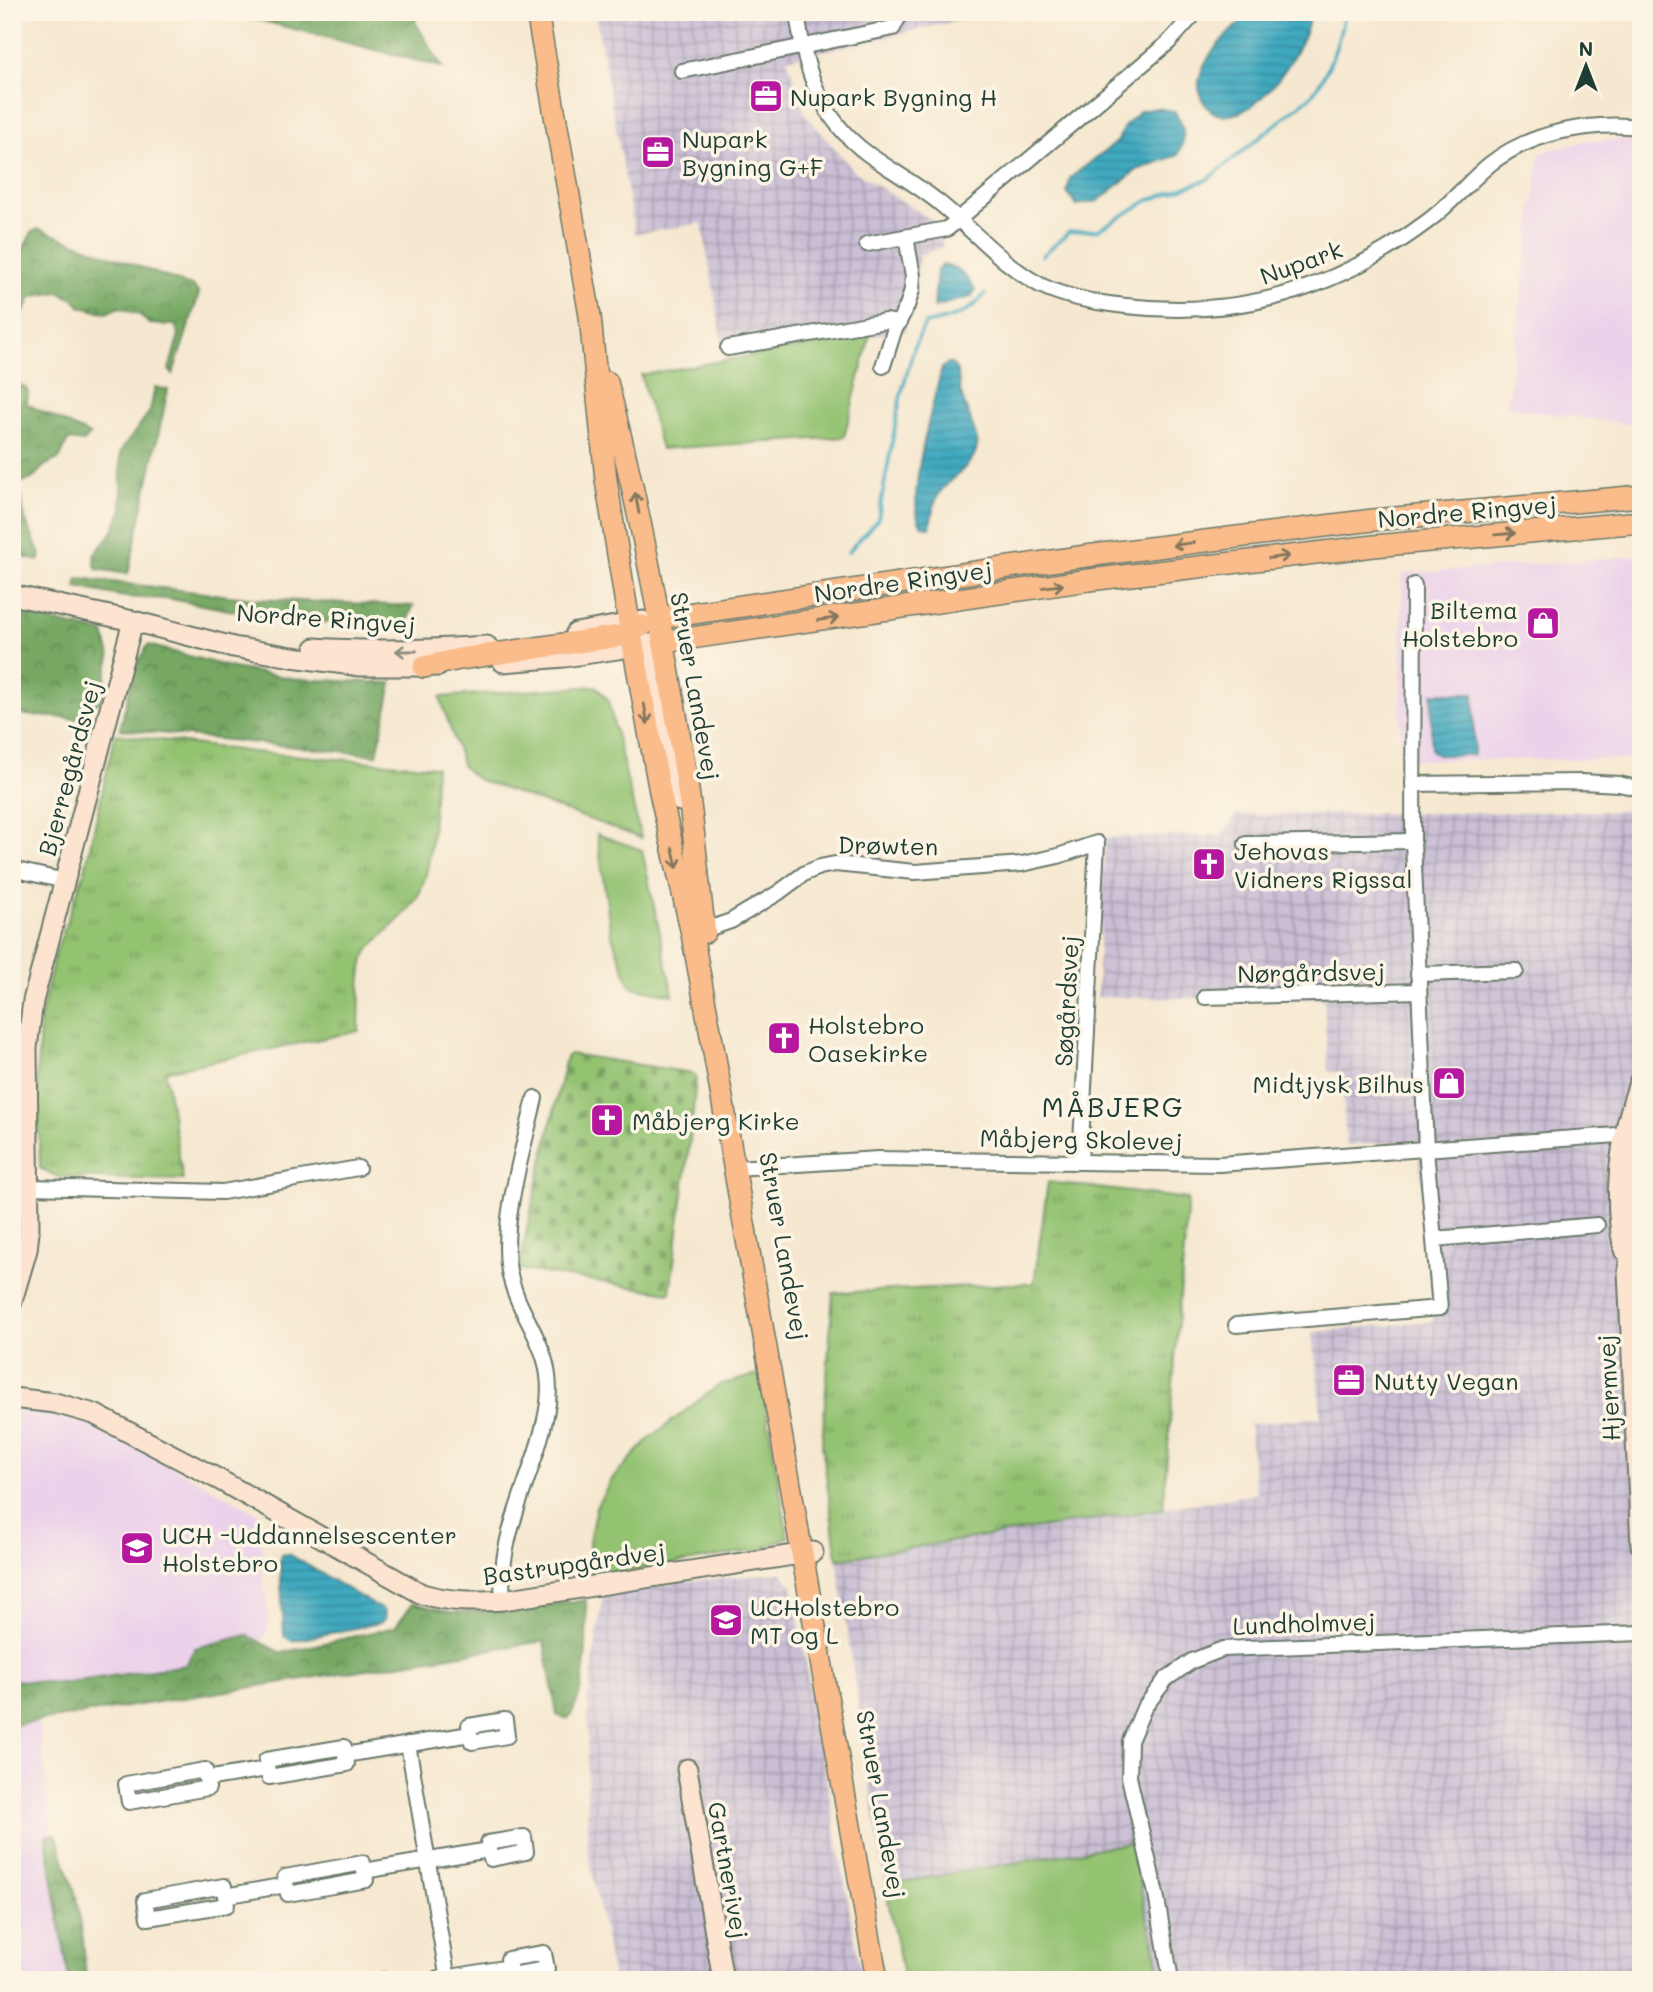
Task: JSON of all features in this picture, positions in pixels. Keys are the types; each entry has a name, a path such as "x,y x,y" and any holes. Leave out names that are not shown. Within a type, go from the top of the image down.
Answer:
{"main road":[{"name":"Struer Landevej","path":"537,12 590,316 606,480 651,630 688,792 698,932"},
{"name":"Struer Landevej","path":"590,316 631,475 651,630 638,669 660,792 698,932 807,1553 877,1980"},
{"name":"Nordre Ringvej","path":"651,630 863,588 1086,556 1373,520 1641,496"},
{"name":"Nordre Ringvej","path":"651,630 694,638 1089,580 1374,546 1641,522"},
{"path":"424,667 458,659 651,630"},
{"name":"Struer Landevej","path":"807,1553 845,1738 886,1980"}],"street":[{"name":"Nupark","path":"797,12 801,48 811,80 823,106 845,133 866,153 919,186 1014,267 1037,283 1063,294 1100,303 1144,308 1226,307 1293,293 1344,274 1390,248 1431,219 1491,164 1531,141 1589,127 1641,127"},
{"path":"682,71 893,28 898,18 897,12"},
{"path":"867,244 947,229 961,220 1169,42 1196,12"},
{"path":"883,366 913,284 906,237"},
{"path":"728,348 885,321 899,323"},
{"name":"Nørgårdsvej","path":"1414,585 1413,841 1426,1150"},
{"name":"Nordre Ringvej","path":"12,595 133,621 233,647 360,666 424,667"},
{"name":"Bjerregårdsvej","path":"12,1301 27,1251 29,1232 27,1048 33,1001 133,621"},
{"name":"Nordre Ringvej","path":"175,631 293,646 361,651 418,651 490,646 606,627 651,630"},
{"path":"1413,784 1581,782 1619,784 1641,789"},
{"path":"1246,844 1413,841"},
{"name":"Drøwten","path":"698,932 731,920 778,893 805,873 820,867 835,864 915,872 1023,864 1097,843"},
{"name":"Søgårdsvej","path":"1080,1161 1097,843"},
{"path":"12,870 65,881"},
{"name":"Nørgårdsvej","path":"1418,974 1516,971"},
{"name":"Nørgårdsvej","path":"1205,997 1419,991"},
{"name":"Hjermvej","path":"1641,1077 1635,1135 1620,1152 1618,1182 1620,1234 1628,1271 1641,1545"},
{"path":"503,1600 503,1558 541,1435 548,1401 547,1369 541,1344 509,1275 506,1251 507,1224 535,1098"},
{"name":"Måbjerg Skolevej","path":"740,1167 878,1159 1219,1164 1635,1135"},
{"path":"1236,1325 1440,1308 1426,1150"},
{"path":"30,1187 223,1192 358,1168"},
{"path":"1434,1239 1597,1225"},
{"name":"Bastrupgårdvej","path":"12,1398 55,1403 94,1414 218,1479 422,1594 444,1601 469,1603 503,1600 807,1553"},
{"name":"Lundholmvej","path":"1171,1980 1156,1894 1129,1777 1130,1741 1144,1708 1166,1679 1192,1661 1223,1649 1641,1633"},
{"path":"206,1779 267,1769 268,1777 347,1764 345,1755 470,1734"},
{"path":"408,1744 448,1978"},
{"name":"Gartnerivej","path":"687,1769 723,1980"},
{"path":"205,1770 206,1779 208,1788 129,1802 126,1784 205,1770"},
{"path":"225,1896 286,1885 288,1894 366,1880 365,1871 489,1850"},
{"path":"224,1886 225,1896 227,1905 148,1918 145,1900 224,1886"},
{"path":"433,1980 510,1966"}],"shaded area":[{"path":"595,12 996,12 787,59 805,114 854,171 935,222 943,247 919,255 905,331 725,357 702,223 635,234"},
{"path":"1641,140 1641,426 1507,407 1540,153 1586,141"},
{"path":"1641,556 1641,759 1400,760 1402,574"},
{"path":"1641,811 1641,1980 903,1980 880,1856 837,1559 1256,1494 1249,1424 1321,1417 1313,1332 1434,1321 1418,1140 1346,1146 1342,1072 1328,1071 1324,999 1097,997 1105,838 1223,835 1235,815"},
{"name":"UCH -Uddannelsescenter Holstebro","path":"12,1406 59,1414 112,1434 259,1514 263,1582 269,1617 267,1632 259,1644 186,1665 12,1691"},
{"path":"782,1573 792,1586 862,1980 613,1980 587,1844 588,1699 603,1596 681,1582"},
{"path":"39,1721 70,1980 12,1980 12,1725"}],"green space":[{"path":"227,12 419,12 415,22 442,67"},
{"path":"38,229 194,287 199,294 173,374 169,370 179,334 175,325 149,324 140,315 119,307 106,313 81,307 74,299 58,292 31,297 23,314 12,318 12,271 32,232"},
{"path":"870,335 844,437 661,449 641,375"},
{"path":"18,383 28,390 27,404 90,435 84,442 68,440 60,458 44,466 32,479 24,482 12,474 12,384"},
{"path":"155,387 168,390 128,574 96,569 94,555 112,533 122,510 120,452 150,411"},
{"path":"12,486 18,488 26,522 41,556 39,561 12,554"},
{"path":"78,578 255,599 413,606 407,622 292,622 171,599 125,597 76,587"},
{"path":"12,612 104,633 110,657 101,700 81,719 12,714"},
{"path":"148,645 233,668 296,679 392,683 377,755 120,729 134,669"},
{"path":"596,686 608,700 641,838 477,779 463,767 440,697"},
{"path":"115,734 253,752 436,767 431,847 425,877 421,890 404,915 374,943 365,957 361,977 359,1031 165,1071 183,1180 58,1177 40,1168 37,1071 41,1016 54,957 85,870"},
{"path":"597,834 642,850 673,995 631,987 611,934"},
{"path":"570,1054 692,1073 696,1076 670,1293 518,1269 566,1057"},
{"path":"1048,1182 1188,1199 1163,1509 837,1559 822,1444 833,1293 1034,1283"},
{"path":"760,1374 788,1537 762,1549 590,1578 589,1541 596,1507 612,1479 650,1438 719,1385"},
{"path":"586,1600 583,1678 575,1708 568,1719 557,1715 544,1641 12,1725 12,1680 64,1683 186,1665 195,1648 247,1635 281,1653 395,1627 413,1603 450,1612 489,1611"},
{"path":"56,1834 76,1896 86,1980 69,1980 46,1839 46,1836"},
{"path":"1130,1843 1162,1980 904,1980 885,1885"}],"water":[{"path":"1252,12 1311,12 1291,60 1266,93 1252,106 1237,113 1216,114 1205,104 1200,91 1204,65 1221,41"},
{"path":"1157,108 1175,112 1181,123 1183,138 1178,155 1137,170 1098,201 1077,205 1067,193 1070,178 1118,141 1123,128 1140,111"},
{"path":"943,265 962,273 975,290 971,297 934,307 937,270"},
{"path":"948,363 957,370 959,386 976,438 976,450 969,463 939,495 930,527 922,526 917,514 918,474 942,368"},
{"path":"1432,693 1474,693 1474,755 1437,755 1431,750"},
{"path":"289,1554 384,1611 385,1619 379,1623 292,1641 284,1636 280,1563 281,1555"}],"waterway":[{"path":"1042,256 1069,232 1098,230 1149,200 1207,180 1312,95 1333,56 1344,12"},
{"path":"848,552 878,519 901,394 915,345 925,324 965,312 985,294"}],"place":[{"name":"Nupark Bygning H","path":"766,96"},
{"name":"Nupark Bygning G+F","path":"658,152"},
{"name":"Biltema Holstebro","path":"1543,623"},
{"name":"Jehovas Vidners Rigssal","path":"1209,864"},
{"name":"Holstebro Oasekirke","path":"784,1038"},
{"name":"Midtjysk Bilhus","path":"1449,1083"},
{"name":"Måbjerg Kirke","path":"607,1120"},
{"name":"Nutty Vegan","path":"1349,1380"},
{"name":"UCH -Uddannelsescenter Holstebro","path":"137,1548"},
{"name":"UCHolstebro MT og L","path":"726,1620"}],"district":[{"name":"MÅBJERG","path":"1113,1106"}]}
